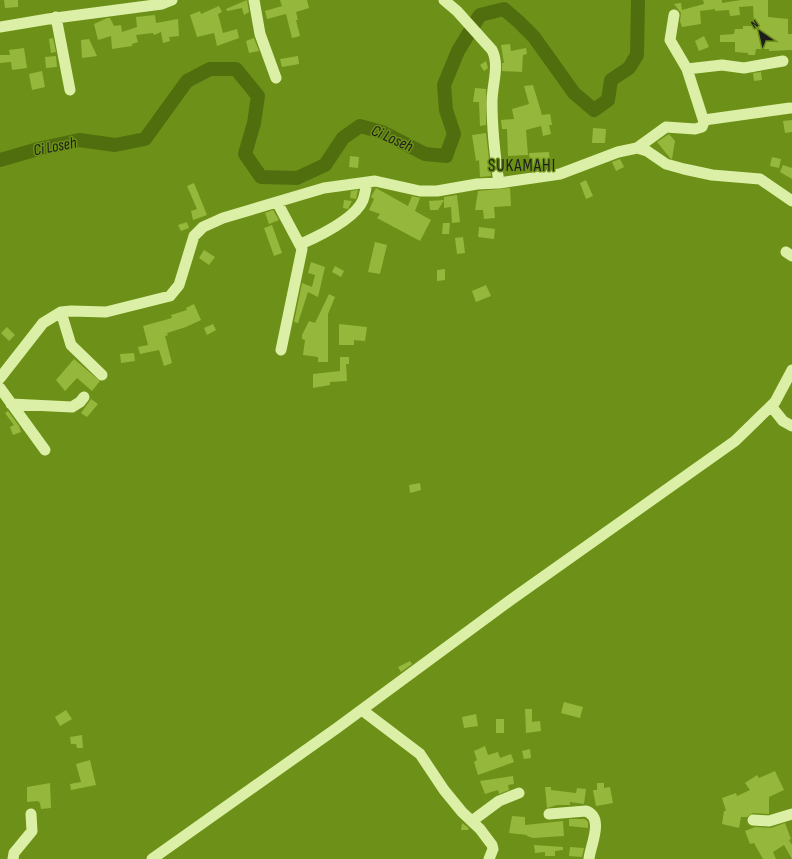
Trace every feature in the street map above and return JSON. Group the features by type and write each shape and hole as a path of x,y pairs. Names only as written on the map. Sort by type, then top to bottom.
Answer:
{"street":[{"path":"0,27 162,4 172,0"},
{"path":"254,0 260,34 276,78"},
{"path":"444,0 464,18 492,50 496,57 492,100 493,137 498,183"},
{"path":"0,378 43,323 60,312 106,312 170,296 179,286 194,236 197,231 223,218 324,188 367,182 388,182 405,188 437,192 477,184 498,183 560,174 618,152 637,148 666,127 702,127 704,120 687,69 670,40 674,15"},
{"path":"56,18 70,90"},
{"path":"687,69 722,65 744,68 783,61"},
{"path":"704,120 790,108"},
{"path":"637,148 647,151 666,164 684,169 712,175 760,179 792,201"},
{"path":"301,244 332,229 359,206 363,201 367,182"},
{"path":"277,202 301,244 302,253 281,350"},
{"path":"60,312 71,345 102,375"},
{"path":"152,859 362,710 569,558 735,441 771,406 792,370"},
{"path":"0,388 45,450"},
{"path":"11,404 72,407 80,402 84,397"},
{"path":"771,406 783,421 792,426"},
{"path":"362,710 420,754 444,790 492,845 493,849 489,859"},
{"path":"472,821 499,801 519,793"},
{"path":"549,814 586,811 591,814 595,822 596,833 589,859"},
{"path":"13,859 14,853 32,831 31,814"},
{"path":"753,820 769,821 792,814"}],"building":[{"path":"4,0 18,0 18,7 5,8"},
{"path":"247,0 249,12 244,15 242,8 227,11 226,9"},
{"path":"280,0 307,0 309,8 296,12 298,20 296,20 300,36 292,38 286,14 267,19 265,11 282,6"},
{"path":"703,0 722,0 722,3 741,0 768,0 768,17 788,19 788,34 792,34 792,50 769,51 769,49 756,49 755,55 748,55 748,53 735,52 735,42 720,42 720,35 734,34 735,29 743,29 743,26 754,26 753,6 739,7 740,15 730,16 729,10 715,11 715,9 700,11 701,24 682,27 680,21 681,13 674,4 681,3 682,10 704,4"},
{"path":"219,6 222,12 218,14 223,33 237,29 239,38 217,46 214,33 197,37 190,15 200,11 201,14"},
{"path":"155,15 156,23 178,19 179,36 169,37 170,41 163,43 161,32 154,35 153,33 136,35 138,42 132,44 132,46 112,49 111,36 98,40 94,24 107,18 110,18 114,26 121,25 122,32 137,27 136,17"},
{"path":"704,36 709,47 699,51 695,41"},
{"path":"53,38 56,52 51,53 49,39"},
{"path":"254,38 259,51 249,53 246,41"},
{"path":"89,39 97,56 82,58 81,40"},
{"path":"510,44 511,51 526,48 527,54 523,55 522,72 502,71 502,63 504,63 501,45"},
{"path":"24,48 27,68 12,70 11,62 0,63 0,55 10,55 9,50"},
{"path":"56,56 57,67 46,68 45,57"},
{"path":"298,56 299,64 282,67 280,59"},
{"path":"486,61 488,68 484,71 480,65"},
{"path":"42,71 45,87 32,90 29,74"},
{"path":"761,72 762,80 754,81 753,73"},
{"path":"533,85 542,115 550,114 552,125 549,125 551,134 543,136 541,126 526,130 528,155 508,156 507,129 502,129 501,120 514,119 512,109 529,104 524,86"},
{"path":"475,88 486,89 486,125 480,126 479,102 473,102"},
{"path":"792,120 792,132 785,133 783,121"},
{"path":"593,128 606,129 605,143 592,143"},
{"path":"486,133 491,176 480,177 479,160 476,161 472,135"},
{"path":"669,134 675,141 672,159 657,142"},
{"path":"549,152 550,164 541,165 541,170 534,171 534,166 530,166 529,153"},
{"path":"350,156 359,157 358,168 349,167"},
{"path":"772,157 781,159 779,168 770,166"},
{"path":"620,159 624,167 616,171 612,162"},
{"path":"783,165 792,168 792,179 780,172"},
{"path":"586,180 593,196 586,199 580,183"},
{"path":"194,183 207,215 193,220 191,211 197,209 187,186"},
{"path":"376,188 408,206 412,196 420,198 415,211 431,220 420,241 377,218 380,214 369,210 374,199 371,197"},
{"path":"510,188 511,206 494,207 495,218 484,219 483,210 475,210 478,191"},
{"path":"358,190 356,199 350,198 351,191"},
{"path":"457,195 460,222 452,223 451,207 444,208 444,197"},
{"path":"344,200 352,201 348,209 343,208"},
{"path":"444,200 438,210 430,210 429,201"},
{"path":"273,210 279,220 269,224 265,213"},
{"path":"187,222 189,228 181,231 178,225"},
{"path":"443,223 450,223 449,234 442,234"},
{"path":"272,225 282,253 274,256 264,228"},
{"path":"479,227 495,229 494,239 478,237"},
{"path":"463,237 465,253 457,254 455,238"},
{"path":"375,242 387,245 380,274 368,272"},
{"path":"204,250 215,257 209,265 199,258"},
{"path":"311,262 325,267 318,297 308,292 298,323 294,322 302,283 312,287 315,275 308,273"},
{"path":"335,266 344,271 341,277 332,272"},
{"path":"445,269 445,280 437,281 437,270"},
{"path":"486,285 491,296 476,302 472,291"},
{"path":"329,294 335,297 328,314 328,362 318,362 318,357 303,355 305,340 302,339 302,335 309,321 315,323"},
{"path":"194,304 201,320 167,333 168,335 165,336 172,363 164,366 159,350 140,354 138,347 148,345 143,326 172,318 171,315 187,310 186,308"},
{"path":"213,324 216,330 207,335 204,328"},
{"path":"339,324 367,327 365,341 354,340 354,345 339,345"},
{"path":"7,327 15,335 9,341 1,333"},
{"path":"134,353 135,361 121,363 120,354"},
{"path":"340,357 349,357 349,364 346,364 347,381 330,382 330,385 313,388 313,374 340,371"},
{"path":"74,359 100,381 92,391 77,378 65,391 56,380"},
{"path":"91,399 98,404 87,417 81,413"},
{"path":"8,411 19,426 21,432 13,435 10,427 14,425 5,413"},
{"path":"420,483 421,490 410,493 409,485"},
{"path":"410,661 412,664 401,672 398,667"},
{"path":"564,702 583,707 580,718 561,713"},
{"path":"525,709 532,709 532,722 540,721 541,731 526,733"},
{"path":"66,710 72,719 60,726 55,717"},
{"path":"476,714 478,726 464,728 462,717"},
{"path":"496,719 504,719 504,733 496,733"},
{"path":"82,735 83,748 77,748 76,744 71,744 70,737"},
{"path":"485,746 488,755 498,752 500,758 511,754 514,762 478,775 474,762 477,760 474,751"},
{"path":"530,749 531,758 524,759 522,751"},
{"path":"90,760 96,785 71,790 70,784 81,782 76,764"},
{"path":"775,771 784,790 769,797 769,814 753,813 747,817 741,817 739,828 722,824 724,811 726,811 722,798 736,793 737,796 750,790 745,783 757,775 759,778"},
{"path":"513,776 514,784 508,785 509,790 499,794 498,790 485,794 480,781"},
{"path":"50,783 51,808 41,809 38,801 27,802 27,787"},
{"path":"597,783 604,783 604,788 610,787 613,803 596,806 593,790 597,790"},
{"path":"545,787 551,787 551,790 576,793 577,788 586,789 584,804 570,802 570,805 557,805 547,808"},
{"path":"512,816 525,817 525,825 563,821 564,836 533,838 527,835 509,833"},
{"path":"569,819 585,819 588,822 588,828 569,826"},
{"path":"462,823 469,828 468,830 461,830"},
{"path":"785,823 791,839 789,840 792,845 792,859 784,845 773,852 776,859 763,859 754,843 750,844 745,831 755,827 771,828"},
{"path":"534,845 563,847 563,850 555,851 555,856 545,856 545,852 535,853"},
{"path":"570,847 584,848 582,857 569,856"}],"waterway":[{"name":"Ci Loseh","path":"0,160 38,149 79,140 115,145 145,139 187,81 210,69 236,69 258,96 254,123 245,154 261,177 297,178 325,165 343,138 360,126 382,132 425,154 446,156 454,134 446,110 444,85 458,51 480,15 504,9 534,37 574,93 594,110 608,100 611,80 629,68 637,55 638,0"}],"district":[{"name":"SUKAMAHI","path":"522,166"}]}
